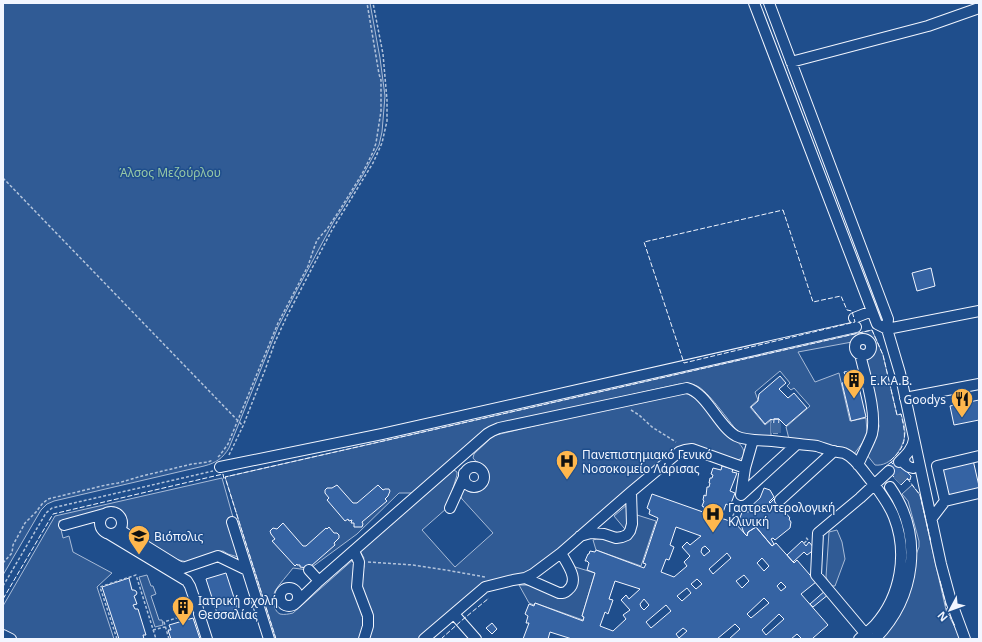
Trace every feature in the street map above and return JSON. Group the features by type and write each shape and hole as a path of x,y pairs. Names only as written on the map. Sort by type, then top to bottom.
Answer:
{"street":[{"path":"754,3 877,324 887,330 979,311"},
{"path":"769,3 888,319 887,330 900,373 914,440 913,468 932,518 941,564 951,601 965,639"},
{"path":"792,62 928,26 979,8"},
{"path":"220,467 398,431 855,322 872,311"},
{"path":"858,465 872,434 874,421 860,354"},
{"path":"905,398 979,384"},
{"path":"296,602 463,454 492,431 499,428 687,388 698,394 728,430 734,435 753,440 775,437 797,444 816,446 841,452 851,457 881,494 897,527 901,550 900,572 889,606 867,633 867,638"},
{"path":"741,496 745,468 753,440"},
{"path":"913,468 905,464 904,459 902,459 911,449 914,440"},
{"path":"741,496 797,444"},
{"path":"424,639 486,587 525,578 533,574 561,553 679,452 692,449 745,468"},
{"path":"780,500 834,451"},
{"path":"450,508 464,477 463,454"},
{"path":"945,501 937,466 979,456"},
{"path":"867,638 816,575 818,533 889,471"},
{"path":"867,638 888,624 900,605 908,584 911,561 911,542 908,524 894,484 881,494"},
{"path":"580,536 591,533 604,534 616,538 627,534 630,531 632,524 631,492"},
{"path":"932,518 945,501 979,493"},
{"path":"64,525 111,512 119,514 122,518 120,530 114,534 109,534"},
{"path":"104,514 100,520 100,525 101,529 105,533 187,581 190,586 207,639"},
{"path":"232,522 269,639"},
{"path":"120,530 183,568 218,556 247,570"},
{"path":"354,550 359,562 357,587 368,616 368,626 364,639"},
{"path":"525,578 559,593 564,593 574,582 572,572 561,553"},
{"path":"309,570 319,581"},
{"path":"454,614 476,639"},
{"path":"3,635 11,639"}],"path":[{"path":"3,563 12,553 13,545 24,523 48,499 192,464 208,462 216,459 228,444 278,323 308,266 314,248 362,174 376,143 381,111 381,80 366,3"},
{"path":"206,473 220,467 229,457 243,426 286,316 332,230 373,163 382,143 386,121 387,100 383,54 373,3"},
{"path":"3,178 243,426"},
{"path":"620,402 639,415 652,427 689,449"},
{"path":"731,521 741,496"},
{"path":"804,544 808,540 805,536"},
{"path":"359,562 412,565 489,577"},
{"path":"117,639 100,587 136,575 156,639"},
{"path":"154,630 165,627"}],"green space":[{"name":"Άλσος Μεζούρλου","path":"3,3 370,3 385,96 382,132 379,145 363,175 334,221 278,327 229,448 224,455 216,462 204,466 54,501 47,504 41,510 3,575"},
{"path":"872,330 883,355 897,415 901,414 905,428 902,445 896,455 886,463 875,465 867,455 877,435 879,426 864,360 865,357 873,354 875,348 870,338 866,335 859,336 852,342 798,352 815,382 839,373 850,421 866,418 867,433 863,442 854,454 789,439 786,427 810,406 794,388 791,390 787,386 790,383 780,371 755,392 758,400 750,407 765,425 771,420 771,439 740,433 737,431 706,393 692,384 679,384 492,426 412,493 399,493 357,534 308,570 293,568 275,591 274,604 276,610 280,614 293,613 355,558 357,587 367,612 364,639 276,639 225,477"},
{"path":"682,393 688,394 695,398 732,438 741,445 744,452 742,458 738,460 692,446 534,576 492,587 422,639 368,639 373,625 372,611 363,593 361,583 364,566 362,562 364,558 360,551 454,470 457,472 457,475 447,508 422,530 455,567 493,533 460,495 464,488 480,488 487,481 487,471 473,458 474,454 493,436"},
{"path":"222,478 234,521 238,557 223,551 187,562 175,559 130,533 120,512 112,509 59,521 63,538 69,536 73,552 112,573 97,587 114,639 3,639 3,606 55,516"},
{"path":"912,485 920,495 946,610 961,639 881,639 900,614 907,599 914,577 915,557 919,547 919,541 908,501 902,494"},
{"path":"628,504 629,534 614,516"},
{"path":"634,514 656,521 641,566 596,550 593,540 602,539 618,542"},
{"path":"837,530 842,542 845,559 835,586 830,586 826,577 829,532"},
{"path":"572,566 595,573 582,616 584,617 583,620 535,603 534,605 529,603 519,585 528,585 566,595"},
{"path":"147,575 156,594 151,596 159,620 162,620 163,625 155,627 139,577"}],"building":[{"path":"931,268 935,286 917,291 912,273"},
{"name":"E.K.A.B.","path":"855,370 866,417 851,421 842,383 847,381 844,372"},
{"path":"780,376 786,383 779,389 788,398 794,393 807,408 786,426 779,419 771,419 765,424 751,407 758,401 759,394"},
{"path":"979,400 979,420 954,425 950,406"},
{"path":"774,419 779,419 778,433 773,433"},
{"path":"895,459 911,476 910,480 907,479 901,485 885,467"},
{"path":"973,460 979,490 949,497 942,467"},
{"path":"722,466 733,469 732,472 737,473 730,491 735,493 730,506 726,504 721,518 735,523 747,536 748,532 756,527 772,546 776,543 794,563 797,560 816,582 801,594 828,625 813,638 814,639 802,639 797,634 791,639 729,639 740,629 735,624 717,639 572,639 550,632 548,639 523,639 529,623 526,623 528,616 525,614 529,604 534,606 535,603 583,621 584,617 582,616 595,573 587,570 589,563 585,561 590,551 595,552 596,550 644,568 646,564 643,563 658,518 649,514 650,510 647,508 652,494 703,512 704,507 702,506 704,495 706,496 710,478 712,478 713,475 711,474 713,468 721,470","holes":["676,527 701,536 690,545 687,542 682,547 690,556 684,562 687,566 674,577 661,572 666,559 669,560 674,547 670,545","705,546 710,551 704,556 701,552 702,548","727,553 731,558 713,574 709,569","762,558 769,566 764,571 757,563","744,575 749,581 742,588 736,581","697,579 702,584 696,589 691,584","615,581 640,589 629,599 626,595 621,600 630,610 623,615 626,619 613,631 600,626 605,612 608,614 613,600 609,599","781,582 786,587 781,591 777,586","687,588 691,593 682,601 677,596","764,598 769,603 751,618 747,614","644,599 649,605 644,610 640,604","666,605 671,611 651,628 646,622","779,614 784,619 766,635 762,630","683,628 687,631 679,638 676,634"]},
{"path":"337,485 353,503 357,503 378,485 383,490 389,489 390,491 385,499 387,501 362,522 362,527 354,527 354,523 351,523 352,520 349,521 348,519 345,521 327,500 329,498 325,493 325,490"},
{"path":"764,488 770,490 774,497 769,502 770,503 775,498 790,518 789,519 791,522 790,528 775,540 773,538 771,539 774,544 772,546 756,527 748,532 747,536 744,533 739,520 743,510 748,512 750,511 748,509 760,498"},
{"path":"283,523 303,546 306,546 329,527 334,533 339,535 339,538 334,543 335,545 311,566 309,564 308,568 300,567 300,565 297,564 295,566 272,541 275,539 270,531 273,528 277,529"},
{"path":"802,541 806,546 809,542 815,549 807,555 804,552 793,562 787,555"},
{"path":"226,573 239,613 219,619 206,579"},
{"path":"129,578 132,590 136,591 137,593 134,596 137,604 133,605 135,609 138,609 146,635 143,635 144,639 119,639 102,587"},
{"path":"826,590 829,594 813,607 810,604"},
{"name":"Ιατρική σχολή Θεσσαλίας","path":"193,618 200,639 171,639 168,630 171,630 169,625"},
{"path":"492,623 497,629 492,634 486,628"}],"tunnel":[{"path":"776,419 776,433"},
{"path":"897,481 907,472"}],"fence":[{"path":"783,210 813,302 841,296 847,310 852,311 855,322 684,363 644,242 783,210"},
{"path":"276,639 225,477 872,330 883,355 897,415 901,414 904,428 903,445 890,461 893,464"},
{"path":"3,599 53,514 223,474 224,479"},
{"path":"907,478 920,495 931,542"},
{"path":"940,581 947,610 955,626"},
{"path":"441,639 489,598"}],"place":[{"name":"E.K.A.B.","path":"854,400"},
{"name":"Goodys","path":"962,418"},
{"name":"Πανεπιστημιακό Γενικό Νοσοκομείο Λάρισας","path":"567,480"},
{"name":"Γαστρεντερολογική Κλινική","path":"713,534"},
{"name":"Βιόπολις","path":"139,556"},
{"name":"Ιατρική σχολή Θεσσαλίας","path":"183,626"}]}
